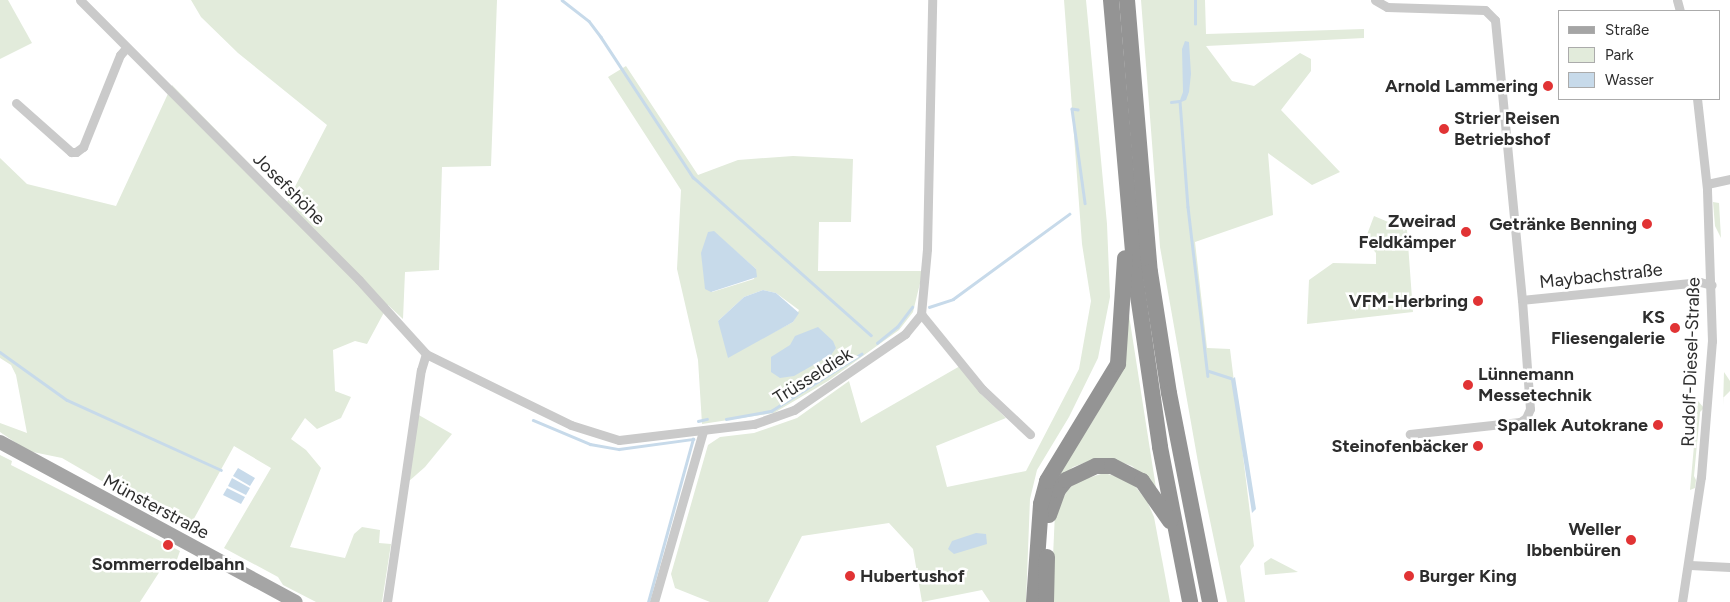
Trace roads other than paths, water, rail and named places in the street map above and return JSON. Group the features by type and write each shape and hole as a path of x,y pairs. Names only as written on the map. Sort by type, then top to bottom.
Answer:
{"highway":[{"path":"1111,0 1129,219 1149,375 1175,530 1190,602"},
{"path":"1127,0 1150,272 1182,464 1210,602"},
{"path":"1034,602 1041,504 1047,481 1118,364 1129,219"},
{"path":"1046,602 1049,510 1058,490 1078,471 1096,466 1127,470 1149,488 1175,530"}],"main road":[{"name":"Münsterstraße","path":"0,442 296,602"}],"street":[{"name":"Josefshöhe","path":"80,0 359,280 426,354 571,425 619,440 703,431"},
{"path":"932,0 927,250 921,314 982,389 1030,434"},
{"name":"Maybachstraße","path":"1376,0 1388,7 1485,10 1495,20 1522,300 1530,408 1526,418 1520,422 1410,434"},
{"path":"16,103 71,152 80,150 120,54 126,48"},
{"name":"Rudolf-Diesel-Straße","path":"1682,602 1690,565 1709,408 1712,285 1707,184 1697,100"},
{"path":"1707,184 1730,179"},
{"name":"Maybachstraße","path":"1522,300 1700,282 1712,285"},
{"name":"Trüsseldiek","path":"703,431 754,424 794,410 897,340 921,314"},
{"path":"387,602 421,370 426,354"},
{"path":"654,602 703,431"},
{"path":"1690,565 1730,567"}],"water":[{"path":"1185,41 1189,42 1191,74 1186,100 1179,103 1183,92 1182,49"},
{"path":"714,231 756,269 757,277 711,292 705,289 701,253 708,232"},
{"path":"763,290 776,293 799,313 793,322 728,358 718,321 744,297"},
{"path":"818,327 833,341 836,348 831,355 794,376 780,378 771,372 771,357 790,345 795,336"},
{"path":"1235,377 1256,509 1252,513 1231,380"},
{"path":"238,468 255,478 250,486 233,476"},
{"path":"232,478 250,488 246,495 228,486"},
{"path":"227,488 245,497 241,504 223,495"},
{"path":"976,533 986,534 987,544 954,554 948,549 952,541"}],"waterway":[{"path":"562,0 589,21 601,37 693,177 871,335"},
{"path":"1195,0 1195,24"},
{"path":"1171,102 1179,101"},
{"path":"1180,101 1188,207 1208,376"},
{"path":"1078,110 1072,109 1085,203"},
{"path":"929,307 953,299 1069,214"},
{"path":"877,343 897,327 912,307"},
{"path":"0,352 67,400 221,470"},
{"path":"726,419 771,411 861,354"},
{"path":"1209,371 1231,378"},
{"path":"698,421 707,419"},
{"path":"533,420 590,444 619,449 693,439"},
{"path":"648,602 693,439"}],"place":[{"name":"Arnold Lammering","path":"1548,86"},
{"name":"Strier Reisen Betriebshof","path":"1444,129"},
{"name":"Getränke Benning","path":"1647,224"},
{"name":"Zweirad Feldkämper","path":"1466,232"},
{"name":"VFM-Herbring","path":"1478,301"},
{"name":"KS Fliesengalerie","path":"1675,328"},
{"name":"Lünnemann Messetechnik","path":"1468,385"},
{"name":"Spallek Autokrane","path":"1658,425"},
{"name":"Steinofenbäcker","path":"1478,446"},
{"name":"Weller Ibbenbüren","path":"1631,540"},
{"name":"Sommerrodelbahn","path":"168,545"},
{"name":"Hubertushof","path":"850,576"},
{"name":"Burger King","path":"1409,576"}]}
